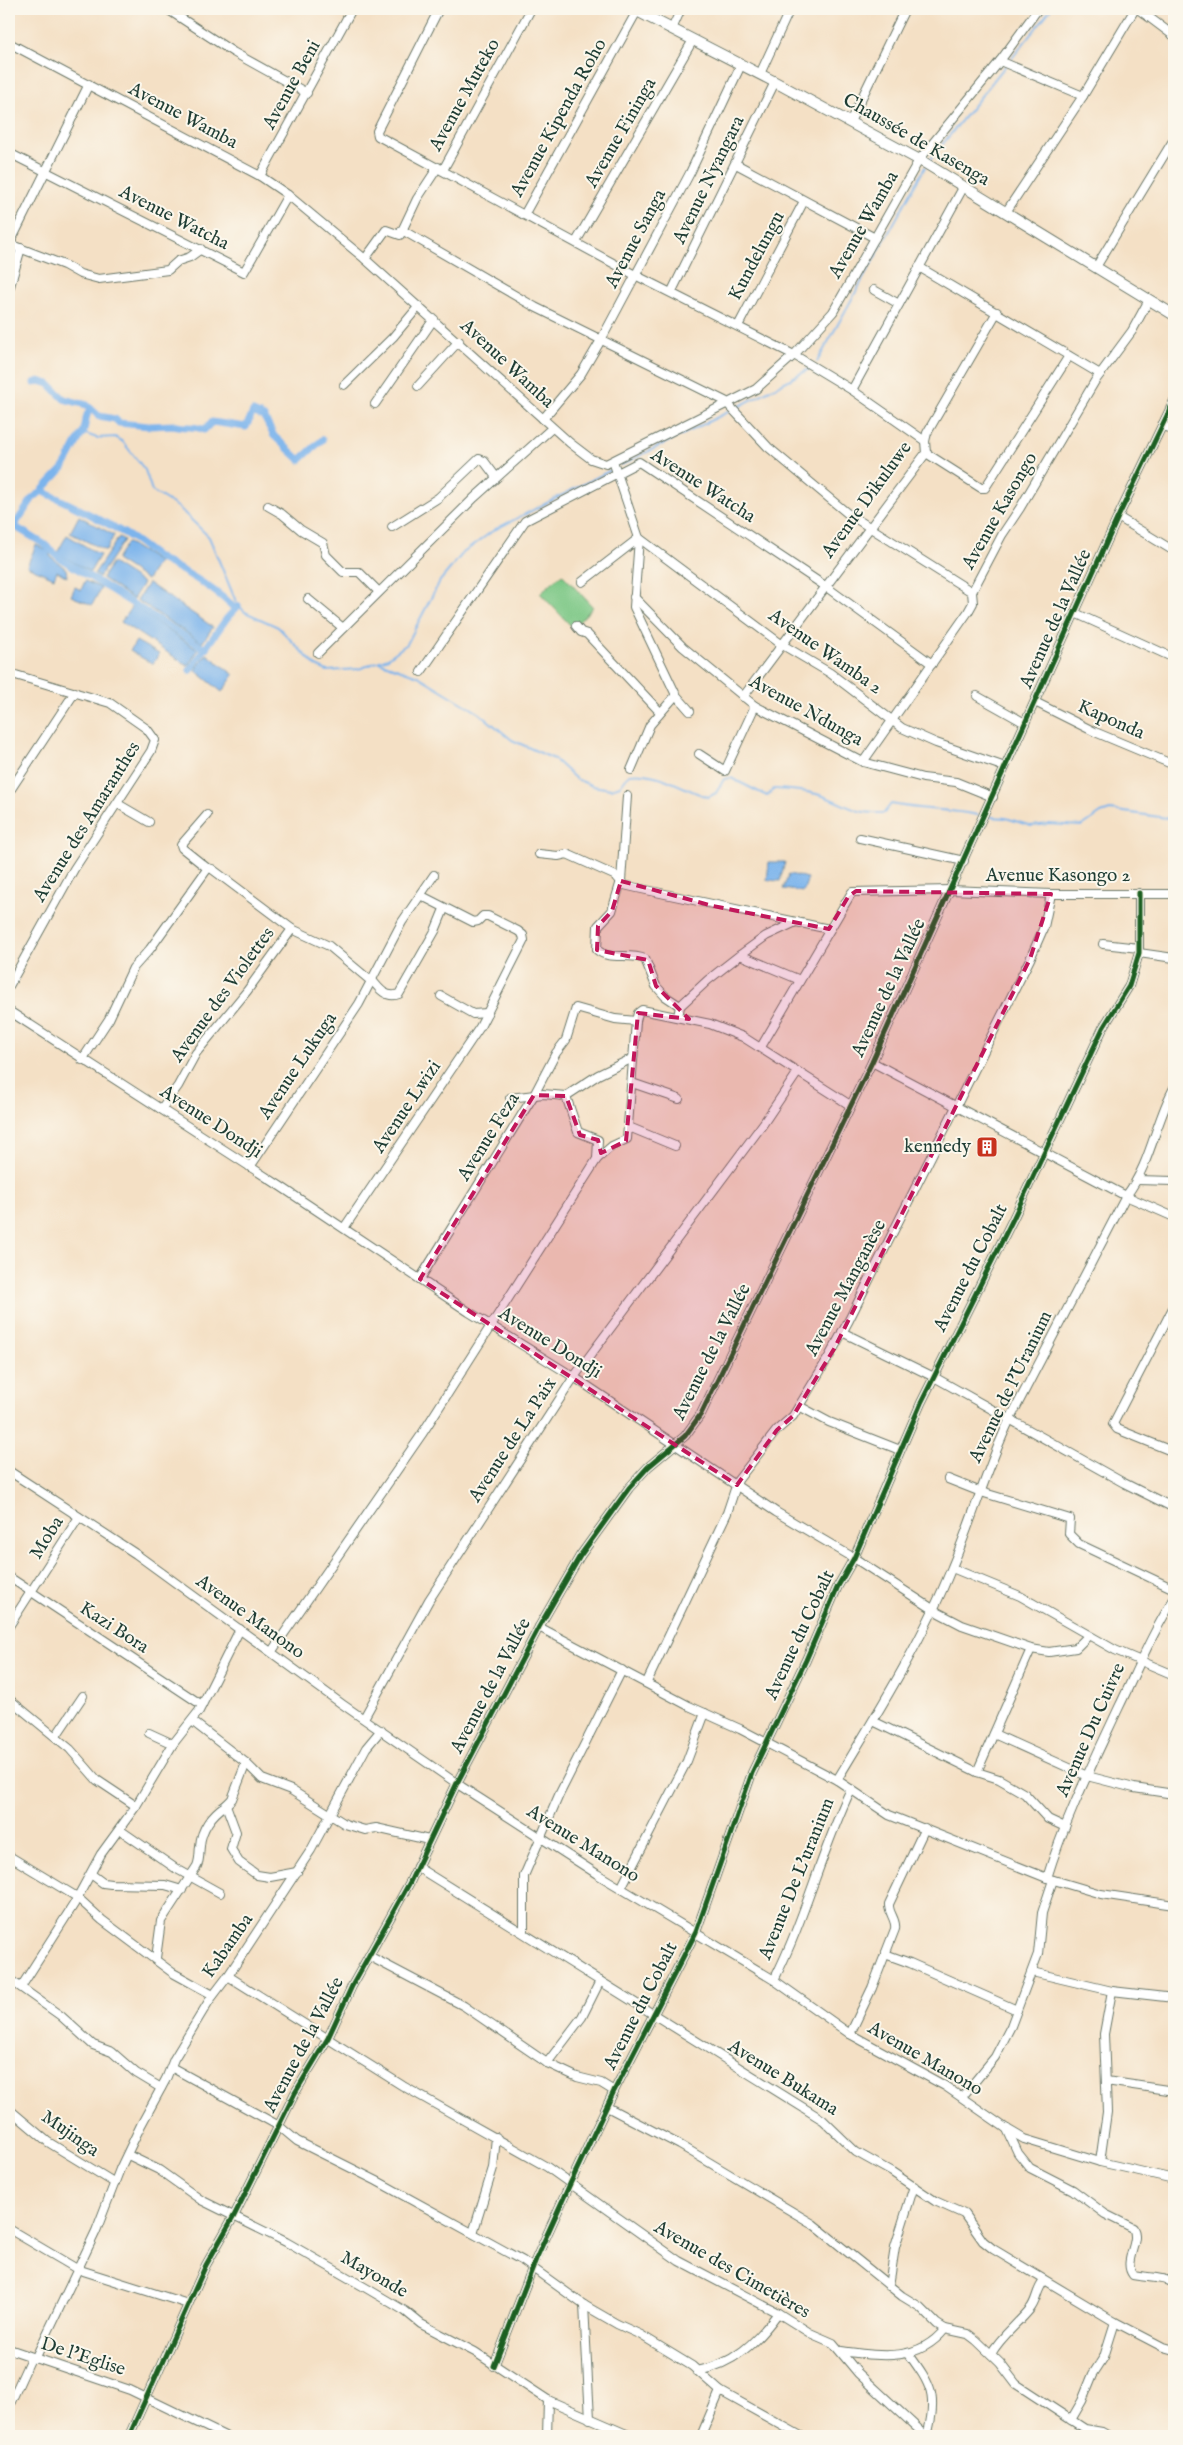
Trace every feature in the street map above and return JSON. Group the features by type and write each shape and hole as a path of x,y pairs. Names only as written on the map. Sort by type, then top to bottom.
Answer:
{"main road":[{"name":"Chaussée de Kasenga","path":"635,10 760,74 925,163 1174,315"}],"street":[{"path":"167,9 234,52 307,93"},
{"name":"Avenue Beni","path":"260,176 352,9"},
{"path":"439,9 376,132 380,137 635,274 794,355 852,390 925,442"},
{"name":"Avenue Muteko","path":"402,230 417,199 440,168 531,9"},
{"path":"672,29 681,9"},
{"path":"760,74 790,9"},
{"path":"850,122 905,9"},
{"name":"Avenue Wamba","path":"9,43 260,176 288,195 434,319 552,428 591,459 603,464 732,408 794,355 833,312 875,238 925,163 1038,9"},
{"path":"1006,212 1083,96 1136,9 1174,36"},
{"name":"Avenue Kipenda Roho","path":"524,215 635,10"},
{"name":"Avenue Fininga","path":"576,242 693,40"},
{"path":"1000,61 1083,96"},
{"name":"Avenue Sanga","path":"543,419 581,374 601,340 690,173 741,65"},
{"name":"Avenue Nyangara","path":"672,292 775,82"},
{"path":"89,84 9,245 64,265 80,274 99,279 168,270 178,261 190,257 201,249"},
{"path":"1096,267 1174,139"},
{"name":"Avenue Watcha","path":"9,153 245,272 288,195"},
{"path":"736,164 875,238"},
{"path":"852,390 964,186"},
{"name":"Kundelungu","path":"738,326 804,201"},
{"path":"365,259 386,230 389,229 398,236 402,230 501,288 732,408 768,447 868,528 972,592"},
{"path":"9,290 21,248"},
{"path":"919,267 1100,374"},
{"path":"874,290 899,304"},
{"name":"Avenue Kasongo","path":"863,762 972,604 972,592 1002,535 1100,374 1132,331 1149,300"},
{"path":"344,386 392,338 419,306"},
{"name":"Avenue Dikuluwe","path":"743,697 926,453 925,442 927,433 997,312"},
{"path":"374,404 434,319"},
{"path":"418,386 460,342"},
{"path":"926,453 981,488 986,488 1069,356"},
{"name":"Avenue de la Vallée","path":"129,2436 206,2264 234,2216 295,2093 328,2038 539,1626 580,1556 629,1488 648,1467 691,1429 701,1414 872,1062 1118,517 1174,401"},
{"path":"1162,425 1174,431"},
{"path":"318,653 496,477 552,428"},
{"path":"392,526 438,498 479,459 484,461 496,477"},
{"path":"613,461 639,538 634,597 639,620 676,695 690,711"},
{"name":"Avenue Watcha","path":"421,672 525,521 635,463 640,463 825,586 932,664"},
{"path":"268,506 277,510 300,530 323,543 326,555 343,572 358,572 379,592"},
{"path":"1118,517 1174,550"},
{"path":"582,582 639,538"},
{"name":"Avenue Wamba 2","path":"639,538 781,644 830,674 892,721 922,738 1005,767"},
{"name":"Avenue Ndunga","path":"634,597 683,647 755,706 863,762 923,778 956,782 993,797"},
{"path":"308,599 343,628"},
{"path":"1075,613 1174,658"},
{"path":"576,626 580,632 587,634 660,712"},
{"name":"Avenue des Amaranthes","path":"9,673 110,703 147,729 155,738 151,751 74,869 9,986"},
{"path":"9,792 74,692"},
{"path":"631,770 645,734 660,712 676,695"},
{"path":"977,696 1026,723"},
{"name":"Kaponda","path":"1035,702 1095,732 1174,765"},
{"path":"699,754 725,771 755,706"},
{"path":"627,796 620,881 612,911 598,926 597,950 612,956 629,954 644,959 656,986 680,1006"},
{"path":"118,804 149,822"},
{"name":"Avenue des Violettes","path":"161,1110 178,1086 196,1053 252,984 292,929 212,869 206,868 182,848 181,845 207,816"},
{"path":"860,838 964,861"},
{"path":"538,854 558,856 567,854 616,876 627,886 828,929"},
{"path":"82,1060 108,1019 133,968 150,949 206,868"},
{"name":"Avenue Lukuga","path":"250,1168 308,1083 372,981 379,962 402,922 422,896 434,875"},
{"name":"Avenue Kasongo 2","path":"761,1047 828,929 852,892 951,890 1051,894 1174,894"},
{"name":"Avenue du Cobalt","path":"494,2366 533,2268 570,2184 614,2091 696,1932 752,1773 803,1668 838,1586 854,1558 900,1450 934,1377 1013,1219 1102,1028 1129,986 1139,950 1139,893"},
{"name":"Avenue Manganèse","path":"647,1682 727,1513 741,1475 777,1430 792,1418 842,1332 957,1107 1041,934 1051,894"},
{"path":"292,929 329,946 384,993 390,995 399,994 435,931 444,908 422,896"},
{"name":"Avenue Lwizi","path":"344,1228 464,1052 487,1013 524,940 522,934 485,915 478,921 473,922 444,908"},
{"path":"678,1017 680,1006 708,980 766,936 796,922"},
{"path":"1103,944 1174,958"},
{"path":"740,955 800,980"},
{"path":"441,996 473,1014 487,1013"},
{"name":"Avenue Feza","path":"420,1279 534,1095 556,1053 566,1040 576,1008 615,1020 636,1021"},
{"path":"272,1651 422,1434 597,1159 612,1146 624,1141 629,1127 637,1014 642,1010 710,1024 761,1047 850,1105"},
{"name":"Avenue Dondji","path":"9,1011 491,1325 574,1376 800,1528 854,1558 933,1609 962,1625 1031,1649 1049,1652 1076,1648 1088,1636"},
{"path":"510,1098 534,1095 566,1096 605,1071 633,1058"},
{"path":"872,1062 1044,1151 1126,1196 1174,1217"},
{"name":"Avenue de La Paix","path":"364,1718 429,1600 574,1376 763,1124 798,1072"},
{"path":"632,1083 679,1099"},
{"name":"Avenue de l'Uranium","path":"836,1780 873,1721 919,1638 952,1568 996,1448 1126,1196 1137,1180 1164,1106 1174,1088"},
{"path":"566,1096 578,1132 598,1140 597,1159"},
{"path":"629,1127 675,1146"},
{"path":"1137,1180 1174,1181"},
{"path":"1174,1306 1113,1424 1117,1430 1174,1452"},
{"path":"842,1332 934,1377 1124,1483 1174,1508"},
{"path":"799,1406 829,1422 900,1450"},
{"name":"Avenue Manono","path":"9,1471 136,1554 457,1783 621,1888 774,1980 850,2034 945,2086 1006,2129 1024,2139 1100,2162 1174,2179"},
{"path":"948,1479 980,1492 1070,1519 1068,1534 1079,1544 1174,1589"},
{"name":"Moba","path":"9,1626 79,1518"},
{"path":"952,1568 1034,1603 1088,1636 1174,1675"},
{"name":"Kazi Bora","path":"9,1577 202,1705"},
{"name":"Avenue Du Cuivre","path":"962,2097 999,2051 1017,2010 1040,1946 1042,1913 1064,1827 1140,1661 1174,1598"},
{"path":"539,1626 705,1714 766,1743 836,1780 890,1815 1050,1879 1124,1898 1174,1905"},
{"path":"20,1987 77,1897 101,1854 120,1830 173,1744 202,1705 240,1629"},
{"path":"977,1772 1031,1649"},
{"path":"524,1932 524,1876 559,1795 622,1670"},
{"path":"56,1736 83,1696"},
{"path":"9,1699 56,1736 80,1758 97,1780 136,1806"},
{"path":"621,1888 687,1760 705,1714"},
{"path":"192,1720 246,1763 262,1779 291,1790 358,1829 376,1828 429,1840"},
{"path":"873,1721 977,1772 998,1779 1025,1794 1048,1820 1064,1827"},
{"name":"Kabamba","path":"9,1856 77,1897 102,1920 184,1980 213,1995 228,1976 297,1872 366,1748 381,1730"},
{"path":"149,1733 173,1744"},
{"path":"994,1734 1087,1776 1134,1788 1174,1794"},
{"path":"156,1958 161,1921 200,1861 200,1841 207,1825 217,1811 232,1799 246,1763"},
{"name":"Avenue De L'uranium","path":"774,1980 795,1934 830,1836 850,1789"},
{"path":"226,1805 236,1832 231,1849 239,1862 257,1875 270,1877 297,1872"},
{"path":"850,2034 872,1988 895,1926 889,1904 925,1828"},
{"path":"120,1830 175,1868 220,1893"},
{"name":"Avenue Bukama","path":"417,1867 823,2120 856,2152 914,2186 935,2201 964,2214 983,2241 993,2250 1115,2322 1163,2347 1174,2349"},
{"path":"90,1874 103,1883 165,1884 182,1890"},
{"path":"885,1954 1017,2010"},
{"path":"369,1956 464,2006 547,2063 577,2077 601,2083 614,2091"},
{"path":"1032,1972 1112,1991 1174,1998"},
{"name":"Avenue des Cimetières","path":"228,1976 403,2086 547,2167 679,2261 778,2313 810,2333 832,2343 841,2351 858,2373 926,2436"},
{"path":"9,1979 70,2024 93,2044 112,2052 144,2078 161,2088"},
{"path":"547,2063 582,2018 600,1981"},
{"path":"1100,2162 1107,2112 1104,2034 1112,1991"},
{"path":"9,2406 77,2269 115,2183 172,2067 174,2059 213,1995"},
{"path":"172,2067 278,2126 296,2141 377,2181 533,2268 584,2305 616,2324 641,2335 697,2370 720,2391 801,2436"},
{"path":"1106,2081 1174,2091"},
{"path":"607,2107 648,2126 813,2224 889,2286 920,2307 945,2329 968,2334 1007,2370 1016,2384 1091,2432 1102,2432 1109,2436"},
{"name":"Mujinga","path":"9,2108 48,2142 115,2183"},
{"path":"1006,2129 1018,2153 1030,2168 1073,2190 1105,2214 1133,2228 1134,2237 1130,2266 1133,2275 1160,2278 1174,2283"},
{"path":"473,2233 491,2175 496,2137"},
{"name":"Mayonde","path":"128,2155 159,2170 201,2200 286,2242 366,2288 405,2311 421,2324 475,2352 494,2366"},
{"path":"889,2286 895,2247 914,2186"},
{"path":"9,2229 77,2269 188,2304"},
{"path":"991,2354 997,2343 1030,2309 1037,2291 1044,2281"},
{"path":"584,2305 590,2419"},
{"path":"697,2370 711,2368 735,2358 752,2344 778,2313"},
{"path":"1071,2420 1082,2401 1093,2374 1104,2357 1115,2322"},
{"path":"841,2351 889,2356 908,2353 933,2342 945,2329"},
{"name":"De l'Eglise","path":"9,2349 33,2359 102,2380 147,2397 193,2422 225,2436"},
{"path":"908,2353 927,2380 933,2396 933,2415 926,2436"},
{"path":"494,2366 548,2400 632,2436"},
{"path":"701,2436 720,2391"},
{"path":"547,2436 548,2400"}],"highlighted area":[{"path":"621,881 713,906 829,929 848,897 856,891 1051,894 1030,959 834,1349 793,1416 777,1430 737,1485 420,1279 534,1095 566,1096 580,1135 598,1140 601,1153 626,1141 638,1013 689,1019 656,986 648,960 597,950 598,926 612,911"}],"green space":[{"path":"562,574 593,607 573,628 540,593"}],"water":[{"path":"79,516 114,535 106,551 70,533"},
{"path":"67,535 100,555 90,572 57,553"},
{"path":"119,537 124,540 99,577 94,574"},
{"path":"127,542 158,562 147,580 116,560"},
{"path":"36,545 50,552 50,556 66,569 67,577 57,571 54,578 27,566"},
{"path":"112,563 143,583 133,599 102,578"},
{"path":"85,581 101,588 92,605 71,596 75,587 81,590"},
{"path":"148,583 213,627 202,643 137,600"},
{"path":"132,606 198,650 188,666 121,622"},
{"path":"136,641 159,654 153,664 130,651"},
{"path":"207,654 234,675 222,692 195,670"},
{"path":"769,862 785,862 780,881 767,880"},
{"path":"789,874 808,878 803,892 783,889"}],"waterway":[{"path":"1009,62 1051,9"},
{"path":"929,161 1006,65"},
{"path":"817,362 925,167"},
{"path":"736,408 811,368"},
{"path":"34,383 39,381 49,384 64,399 87,405 99,416 115,419 119,423 149,426 174,425 204,430 212,422 246,427 253,412 264,417 274,436 300,460 322,440"},
{"path":"42,491 66,464 84,431 87,414 91,409"},
{"path":"621,465 730,411"},
{"path":"83,433 97,438 115,437 123,442 145,470 152,491 178,507 209,537 237,604 245,612 278,627 316,666 327,671 359,669 388,658 407,644 440,581 463,553 494,530 611,470"},
{"path":"14,526 33,498 42,491 129,536 162,560 210,588 235,609"},
{"path":"9,523 44,544 60,558 205,649"},
{"path":"190,670 227,618 238,606"},
{"path":"379,662 418,676 479,713 512,740 554,759 576,779 593,786 611,789 620,786 629,774 640,774 660,777 708,797 716,793 724,779 731,778 767,796 774,789 809,792 855,810 867,812 884,813 891,804 978,815"},
{"path":"991,817 1006,818 1031,826 1049,824 1082,826 1101,813 1110,810 1174,819"}],"cycle path":[{"path":"129,2436 206,2265 234,2216 295,2093 328,2038 352,1986 410,1882 457,1783 539,1627 580,1556 629,1488 648,1467 685,1436 701,1414 872,1062 1118,517 1174,401"},
{"path":"494,2366 536,2259 570,2184 614,2091 696,1932 752,1773 806,1660 838,1586 854,1558 921,1403 1013,1219 1103,1028 1129,986 1139,953 1139,893"}],"place":[{"name":"kennedy","path":"987,1147"}]}
